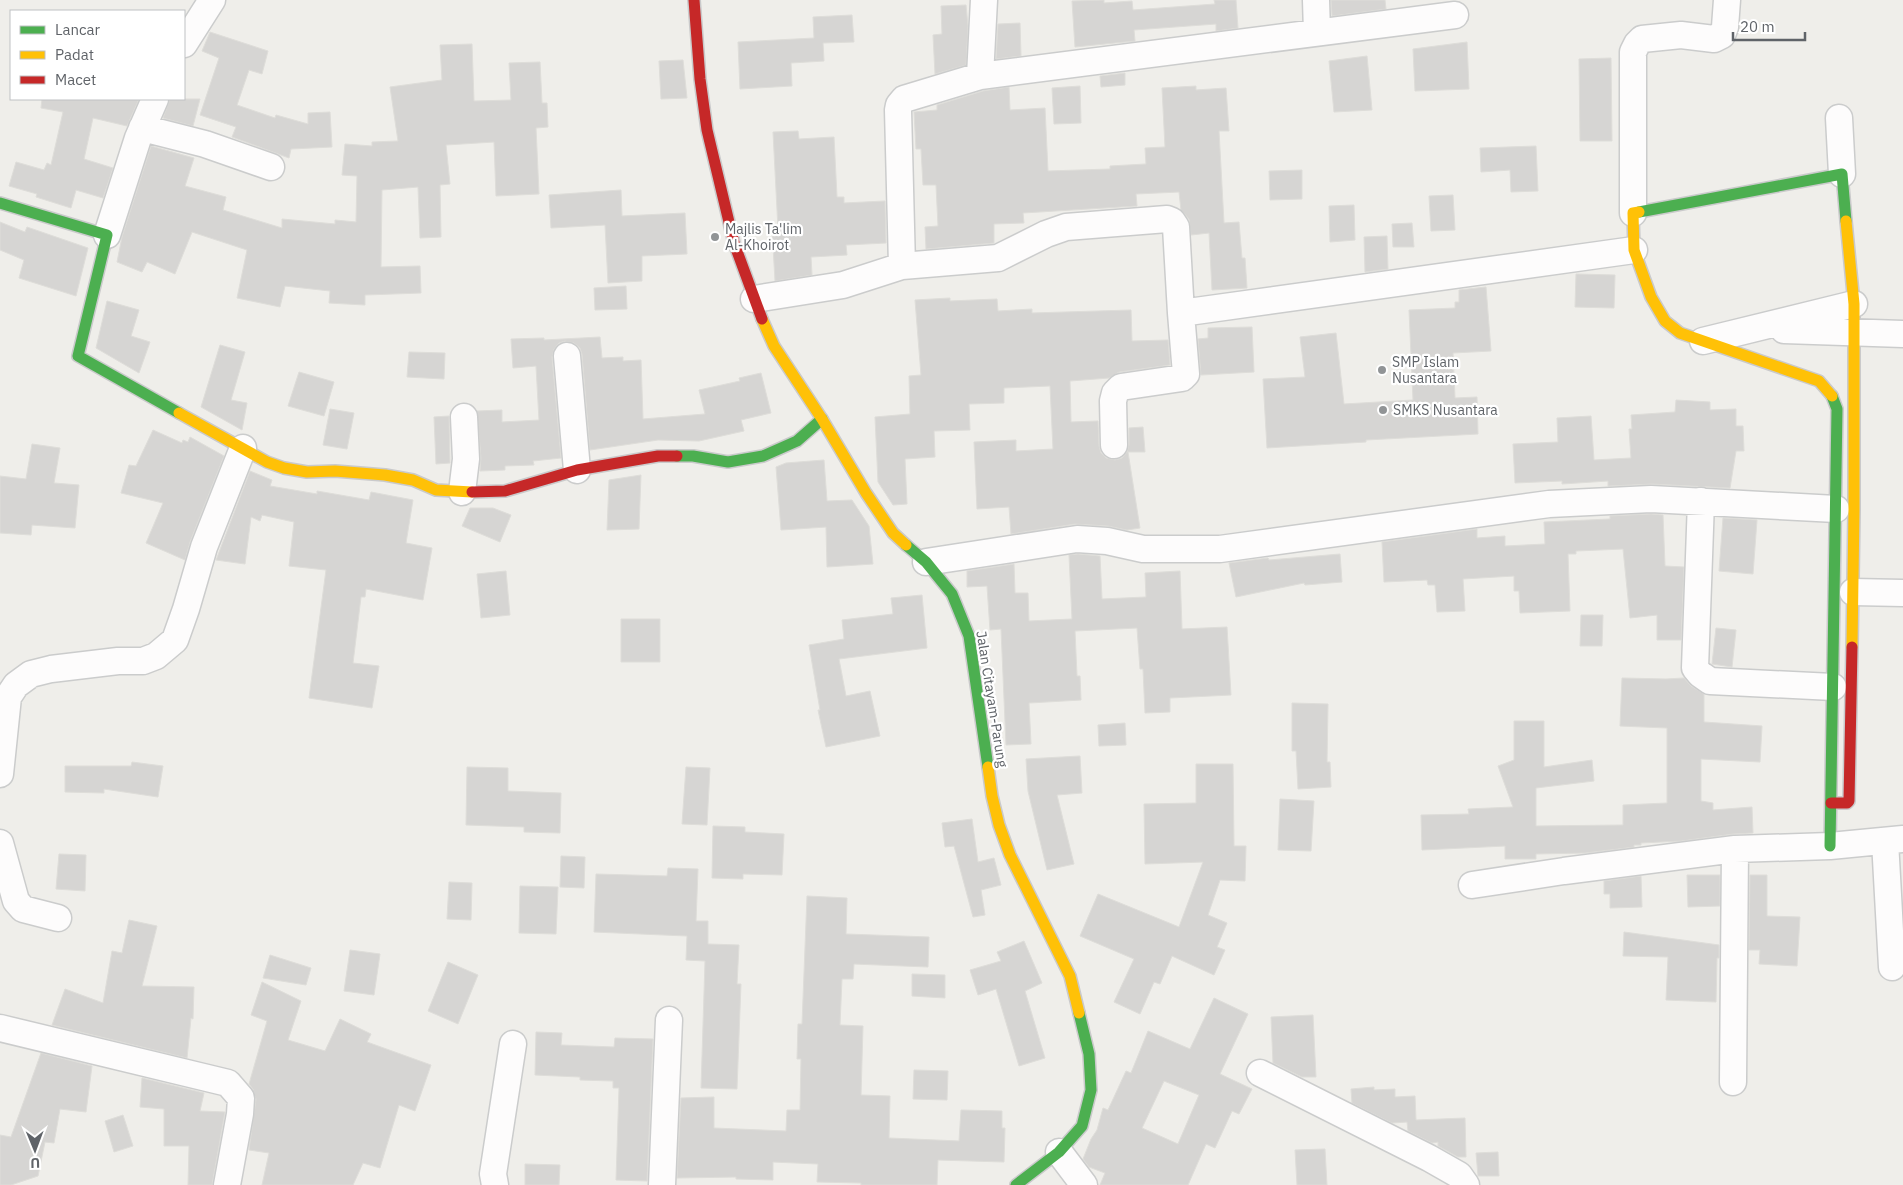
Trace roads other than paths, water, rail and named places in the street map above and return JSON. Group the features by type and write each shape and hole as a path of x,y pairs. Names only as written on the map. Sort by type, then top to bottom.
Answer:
{"street":[{"path":"185,42 212,0"},
{"name":"Jalan Citayam-Parung","path":"694,0 700,79 707,130 734,243 754,300 774,346 822,419 866,493 894,534 926,562 952,594 969,636 992,796 999,825 1010,855 1070,976 1089,1054 1091,1090 1082,1126 1059,1152 1016,1185"},
{"path":"980,76 984,0"},
{"path":"1316,0 1317,32"},
{"path":"1726,0 1725,27 1722,35 1714,39 1681,35 1642,39 1633,52 1634,250 1651,298 1665,321 1680,333 1819,381 1831,394 1836,409 1830,846"},
{"path":"902,266 899,105 909,98 980,76 1455,16"},
{"path":"155,100 142,128 107,235 78,356 267,462 284,468 306,472 335,471 385,475 413,480 436,490 484,493 505,491 577,470 658,456 693,456 728,462 747,460 763,456 797,441 822,419"},
{"path":"1831,803 1847,804 1849,801 1853,592 1854,304 1842,174 1839,118"},
{"path":"142,128 205,144 271,167"},
{"path":"1633,213 1842,174"},
{"path":"0,203 107,235"},
{"path":"754,300 843,285 902,266 998,258 1046,234 1066,227 1167,219 1172,221 1176,228 1186,374 1182,378 1121,387 1115,393 1113,401 1114,445"},
{"path":"1181,313 1634,250"},
{"path":"1703,341 1854,304"},
{"path":"1750,330 1903,334"},
{"path":"567,356 577,470"},
{"path":"462,492 466,460 464,417"},
{"path":"0,774 8,697 16,685 31,674 51,669 118,661 143,661 156,656 174,640 186,609 204,547 243,448"},
{"path":"926,562 1078,539 1107,541 1152,550 1220,550 1549,504 1651,499 1836,509"},
{"path":"1701,501 1695,668 1710,681 1833,687"},
{"path":"1853,592 1903,593"},
{"path":"1472,885 1735,849 1830,846 1894,840 1892,967"},
{"path":"0,843 16,901 23,909 58,918"},
{"path":"1733,1082 1735,849"},
{"path":"662,1185 669,1020"},
{"path":"0,1028 228,1083 241,1098 240,1114 227,1185"},
{"path":"496,1185 493,1174 513,1044"},
{"path":"1260,1073 1429,1158 1459,1175 1466,1185"},
{"path":"1059,1152 1084,1185"}],"place":[{"name":"Majlis Ta'lim Al-Khoirot","path":"715,237"},
{"name":"SMP Islam Nusantara","path":"1382,370"},
{"name":"SMKS Nusantara","path":"1383,410"}]}
